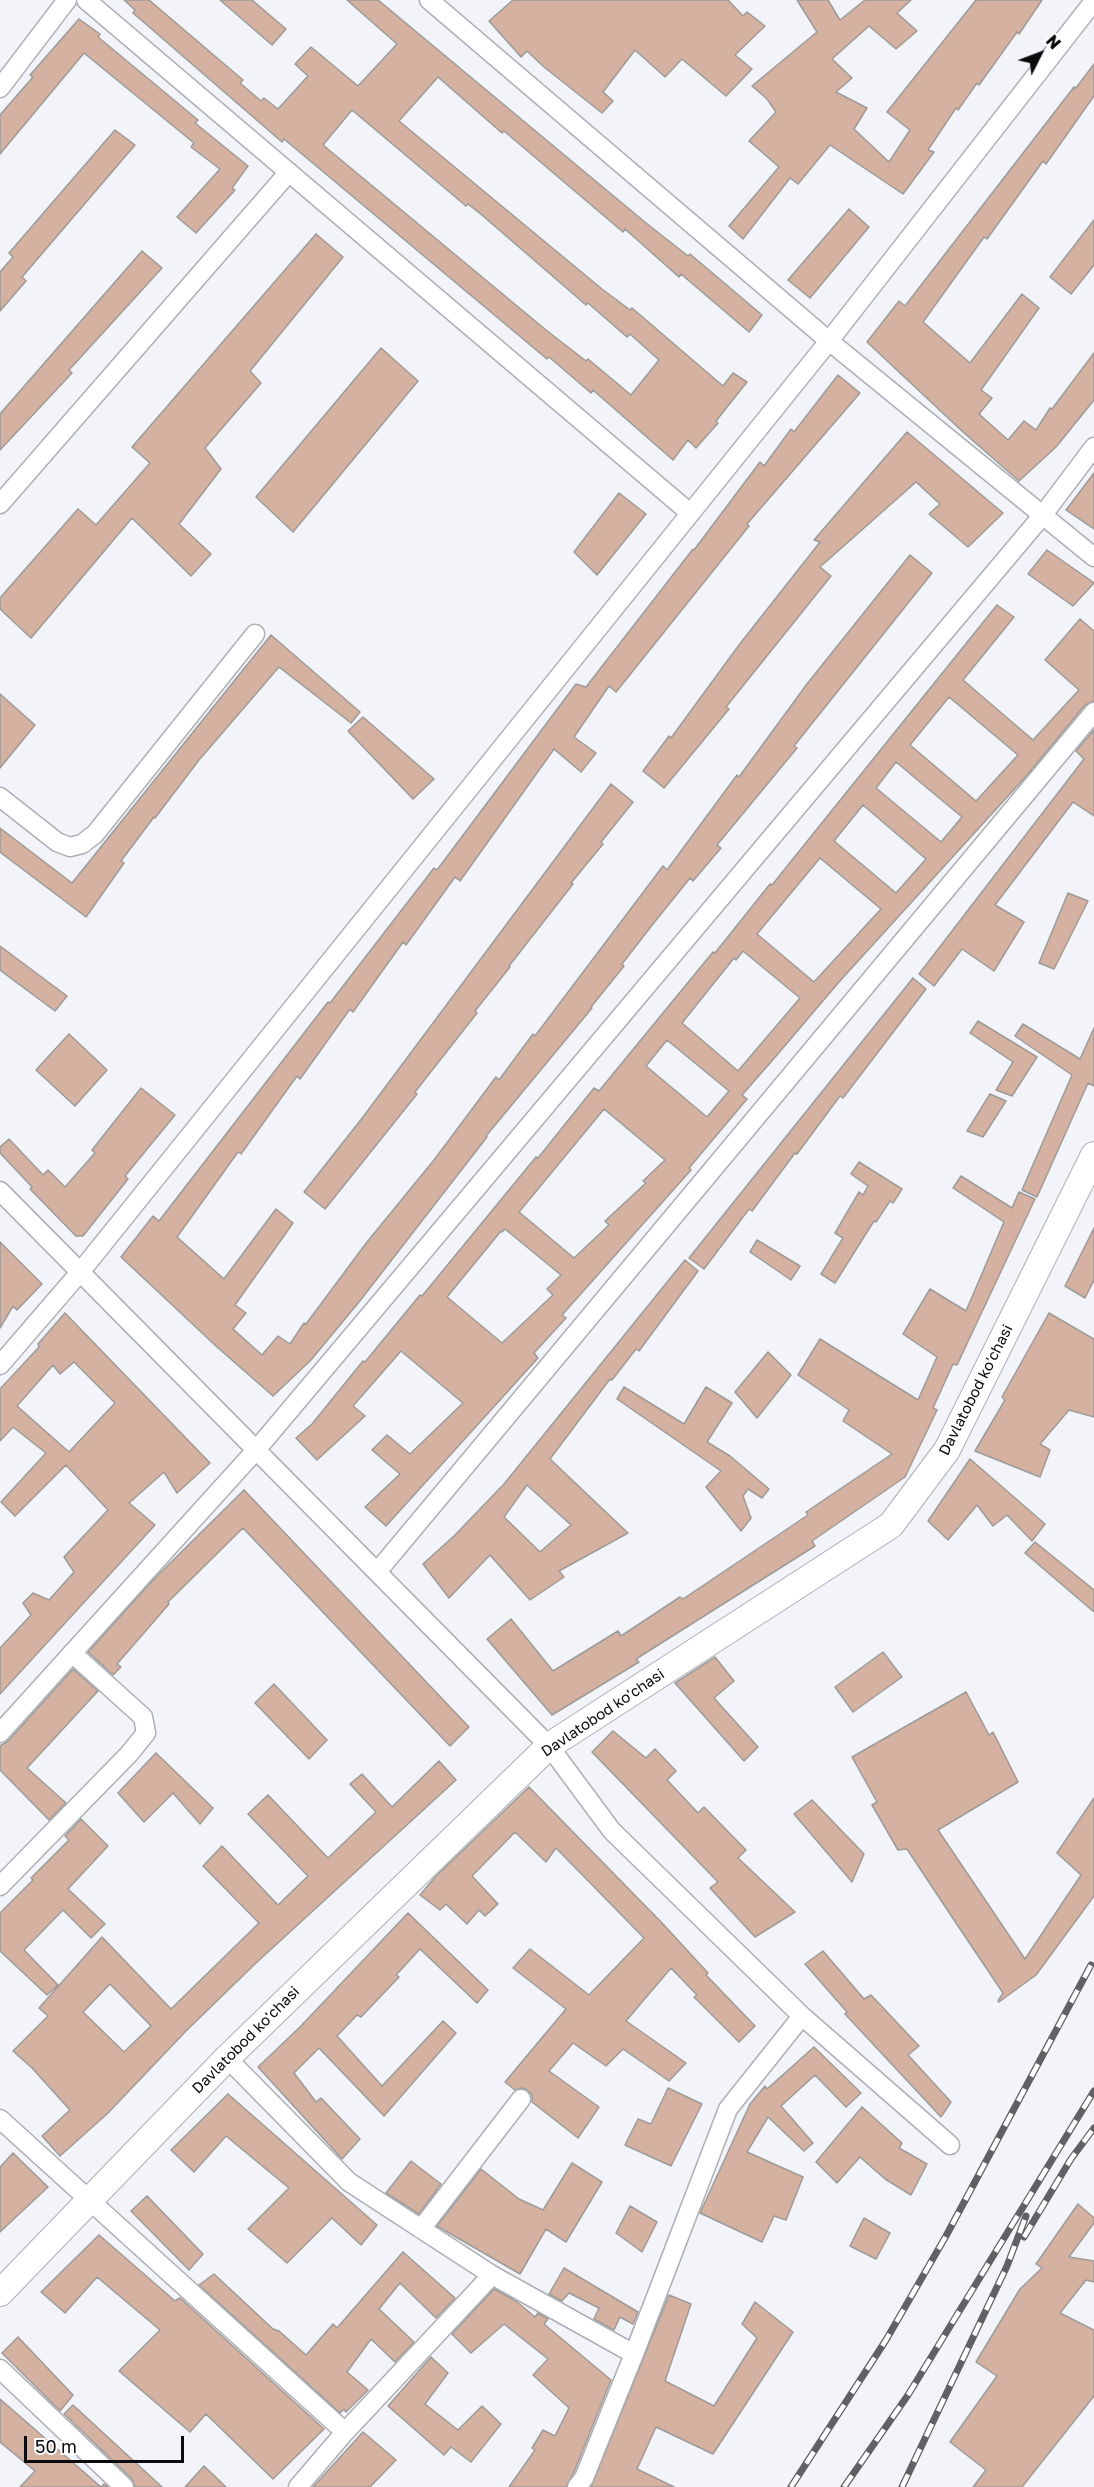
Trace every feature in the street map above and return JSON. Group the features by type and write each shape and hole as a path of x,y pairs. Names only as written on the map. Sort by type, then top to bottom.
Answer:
{"street":[{"path":"0,88 67,0"},
{"path":"86,0 690,513"},
{"path":"429,0 829,341 1094,557"},
{"path":"0,1365 81,1271 829,341 1094,1"},
{"path":"0,504 289,172"},
{"path":"0,1732 257,1449 1042,516 1094,447"},
{"path":"0,797 57,842 70,847 82,844 94,834 255,634"},
{"path":"377,1572 1094,712"},
{"name":"Davlatobod ko'chasi","path":"0,2293 227,2058 549,1746 891,1525 947,1450 1094,1155"},
{"path":"0,1191 549,1746 612,1831 802,2016 950,2145"},
{"path":"0,1886 129,1754 146,1733 143,1717 72,1653"},
{"path":"577,2487 584,2478 634,2354 728,2109 802,2016"},
{"path":"227,2058 349,2182 492,2275 634,2354"},
{"path":"421,2229 521,2099"},
{"path":"0,2119 91,2199 345,2432"},
{"path":"298,2487 345,2432 492,2275"},
{"path":"0,2369 124,2487"}],"building":[{"path":"124,0 149,0 243,80 240,83 261,101 264,98 278,109 308,76 295,64 311,47 358,86 397,44 347,0 378,0 646,223 688,256 690,254 762,315 749,332 681,274 679,277 625,229 623,232 504,131 502,133 438,77 399,121 602,289 630,310 632,308 723,386 733,373 747,382 716,421 718,423 696,448 688,440 673,460 593,390 591,393 549,357 547,359 284,139 282,142 133,13 135,10","holes":["352,110 466,206 468,204 586,305 588,303 627,337 630,334 659,360 631,395 588,359 586,361 546,330 323,145"]},
{"path":"220,0 252,0 286,29 272,45"},
{"path":"513,0 728,0 743,16 747,12 765,26 735,55 752,69 726,96 682,59 665,77 635,50 603,92 613,101 602,113 527,51 521,57 489,21"},
{"path":"797,0 828,0 840,20 865,0 911,0 897,13 917,31 896,49 869,26 832,59 852,78 836,92 867,108 854,129 889,162 910,130 887,112 976,0 1042,0 979,85 977,83 958,110 956,108 928,150 934,152 903,194 830,145 798,184 790,178 743,239 729,226 779,167 749,141 776,112 767,99 752,86 817,32"},
{"path":"79,19 100,34 98,37 198,120 195,123 248,166 232,188 235,190 196,233 177,217 220,169 191,147 194,143 84,53 0,154 0,115 33,77 30,75"},
{"path":"1094,64 1094,96 1046,164 1043,161 987,239 984,237 923,322 970,363 1022,294 1039,308 981,390 992,398 979,414 1008,440 1024,421 1036,430 1050,408 1052,409 1094,353 1094,400 1056,447 1019,481 867,342 899,301 905,306"},
{"path":"115,130 135,145 22,277 26,281 0,311 0,272 13,257 9,253"},
{"path":"849,209 869,227 810,298 788,280"},
{"path":"1094,220 1094,265 1071,294 1050,277"},
{"path":"316,234 343,257 250,371 261,383 205,448 221,469 179,524 211,554 191,576 132,518 31,638 0,609 0,598 78,509 96,525 150,463 132,447"},
{"path":"142,251 162,268 69,370 72,373 0,450 0,414"},
{"path":"381,348 418,381 293,532 256,497"},
{"path":"838,375 860,393 747,524 749,526 616,692 609,686 574,737 596,753 581,772 554,749 460,881 455,877 406,945 403,942 353,1012 350,1009 300,1079 297,1076 241,1154 238,1152 177,1237 224,1279 276,1209 293,1223 235,1305 246,1313 233,1329 262,1355 278,1336 290,1344 496,1077 499,1080 533,1034 535,1036 663,866 667,870 807,684 910,555 932,573 794,746 797,748 717,845 721,848 693,881 690,878 653,924 592,1008 486,1136 359,1302 311,1360 273,1396 121,1257 153,1216 159,1221 434,868 437,870 576,684 586,687 760,462 764,466 791,429 794,432"},
{"path":"907,432 1003,513 968,547 929,514 940,504 916,482 820,567 831,576 726,707 729,709 664,788 643,771 669,736 671,738 739,645 820,542 814,540"},
{"path":"1094,473 1094,529 1066,510"},
{"path":"619,493 646,514 597,575 574,552"},
{"path":"1047,550 1094,583 1073,606 1028,574"},
{"path":"997,605 1014,617 963,680 1033,740 1079,690 1045,660 1080,619 1094,631 1094,701 1085,705 1028,774 839,982 742,1095 747,1099 689,1168 691,1170 562,1315 566,1318 534,1353 538,1358 386,1526 365,1507 400,1474 372,1450 387,1435 410,1454 463,1403 401,1351 353,1406 365,1416 317,1460 296,1438 312,1424 363,1361 365,1362 420,1295 422,1296 594,1088 599,1091 770,884 772,885","holes":["949,697 1018,755 976,801 910,745","896,762 962,817 941,842 876,788","863,805 926,859 896,893 834,841","820,858 881,909 814,982 757,934","743,951 800,998 738,1071 682,1023 734,958 736,960","667,1040 729,1091 707,1117 646,1066","604,1109 665,1160 643,1181 646,1183 605,1221 609,1225 574,1258 519,1212","505,1229 561,1275 547,1289 553,1295 502,1343 447,1297"]},
{"path":"271,635 360,712 351,723 279,667 199,760 154,817 121,861 124,863 86,917 0,852 0,828 72,883"},
{"path":"0,694 35,725 0,768"},
{"path":"363,717 434,779 413,799 348,731"},
{"path":"1094,730 1094,816 1073,802 995,905 1024,922 994,971 962,949 934,986 919,974 1084,759 1076,751"},
{"path":"611,784 633,802 475,1011 477,1013 415,1092 417,1094 325,1209 304,1192 363,1117"},
{"path":"1068,893 1088,901 1054,969 1039,963"},
{"path":"0,946 67,996 55,1011 0,970"},
{"path":"913,978 926,989 843,1098 840,1096 797,1154 795,1153 752,1211 749,1209 704,1269 689,1258"},
{"path":"978,1021 1037,1057 1012,1096 996,1090 1013,1062 970,1033"},
{"path":"1023,1024 1080,1059 1094,1028 1094,1086 1088,1083 1037,1197 1022,1190 1072,1075 1015,1036"},
{"path":"69,1034 107,1070 75,1106 36,1070"},
{"path":"141,1088 175,1115 125,1176 128,1179 83,1236 76,1236 30,1189 32,1187 0,1153 0,1147 9,1139 43,1175 48,1170 65,1187 95,1153 92,1150"},
{"path":"990,1094 1006,1101 983,1137 967,1131"},
{"path":"859,1162 902,1189 893,1203 890,1201 876,1222 874,1221 835,1283 821,1274 843,1238 835,1233 859,1192 863,1195 868,1186 851,1174"},
{"path":"961,1176 1012,1208 1019,1192 1035,1199 957,1365 953,1364 933,1408 937,1410 905,1477 812,1541 815,1546 636,1659 639,1662 552,1715 487,1639 511,1619 553,1671 618,1631 621,1636 680,1597 683,1599 808,1515 806,1512 892,1454 843,1421 849,1410 798,1375 820,1339 918,1400 937,1357 903,1334 930,1289 966,1311 1004,1222 953,1188"},
{"path":"1094,1228 1094,1280 1085,1298 1065,1286"},
{"path":"757,1240 800,1266 791,1280 750,1252"},
{"path":"0,1242 42,1284 17,1310 13,1306 0,1328"},
{"path":"685,1260 698,1271 639,1351 636,1349 612,1380 610,1379 550,1459 628,1533 559,1571 564,1577 530,1600 490,1555 449,1598 423,1564 454,1536 504,1484","holes":["527,1485 571,1525 540,1552 504,1517"]},
{"path":"65,1313 210,1463 177,1493 164,1472 129,1503 155,1525 0,1694 0,1648 31,1615 23,1603 33,1593 49,1600 74,1572 64,1557 108,1510 66,1465 15,1516 1,1502 46,1453 13,1427 0,1441 0,1389 39,1347 38,1344","holes":["74,1362 115,1403 69,1452 17,1406 53,1365 60,1374"]},
{"path":"1049,1313 1094,1339 1094,1417 1069,1410 1040,1444 1050,1450 1040,1477 975,1451 1005,1400 1002,1397"},
{"path":"768,1352 791,1375 757,1418 735,1392"},
{"path":"624,1387 684,1424 706,1387 732,1403 707,1442 730,1456 769,1489 762,1498 748,1489 743,1496 751,1518 741,1531 706,1487 721,1471 617,1399"},
{"path":"970,1459 1045,1524 1032,1541 1007,1515 993,1526 977,1505 948,1540 928,1521"},
{"path":"244,1490 469,1727 450,1746 243,1528 168,1602 169,1604 117,1664 121,1667 113,1675 88,1652 154,1579"},
{"path":"1035,1542 1094,1590 1094,1612 1025,1553"},
{"path":"883,1652 902,1677 853,1712 835,1687"},
{"path":"715,1657 734,1681 714,1698 758,1747 744,1761 675,1683"},
{"path":"73,1669 98,1691 27,1768 66,1803 49,1820 0,1770 0,1746 8,1741"},
{"path":"274,1684 327,1740 309,1759 255,1703"},
{"path":"966,1692 989,1735 993,1732 1018,1782 938,1830 1025,1959 1081,1875 1057,1853 1094,1798 1094,1896 1036,1975 999,2002 1003,1993 907,1849 898,1850 872,1805 877,1802 852,1757"},
{"path":"613,1731 646,1758 655,1749 676,1771 667,1780 698,1813 704,1807 746,1850 738,1858 795,1912 755,1937 710,1888 718,1882 592,1752"},
{"path":"156,1753 213,1808 200,1824 173,1793 144,1822 118,1793"},
{"path":"439,1761 456,1780 256,1963 186,2031 108,2113 60,2156 42,2136 70,2110 32,2068 13,2051 48,2016 39,2008 102,1937 171,2009 259,1923 203,1866 222,1846 278,1905 308,1876 248,1814 268,1795 328,1858 376,1812 350,1784 362,1774 392,1807","holes":["110,1984 151,2026 124,2052 83,2012"]},
{"path":"529,1787 663,1924 708,1973 706,1975 755,2026 739,2042 694,1997 697,1995 671,1968 626,2021 686,2063 669,2081 623,2049 606,2066 573,2043 549,2071 599,2107 578,2138 532,2102 532,2095 527,2090 522,2088 515,2090 505,2082 566,2009 513,1968 530,1949 589,1995 644,1938 556,1848 546,1862 515,1832 472,1876 498,1904 485,1916 479,1910 467,1924 446,1904 440,1910 420,1895 436,1876"},
{"path":"812,1800 864,1854 852,1882 794,1814"},
{"path":"81,1819 108,1846 68,1889 105,1924 91,1938 63,1910 24,1950 58,1985 47,1995 0,1951 0,1913 69,1840 65,1836"},
{"path":"408,1913 488,1990 477,2003 420,1949 396,1975 399,1977 361,2017 357,2015 337,2036 382,2086 443,2021 456,2033 384,2116 319,2048 294,2073 316,2102 321,2098 360,2139 342,2159 258,2067 300,2027"},
{"path":"823,1951 864,1999 871,1995 919,2046 908,2055 951,2102 941,2117 845,2014 847,2012 805,1964"},
{"path":"814,2047 861,2093 846,2107 815,2075 781,2106 813,2143 804,2151 768,2117 747,2152 803,2177 786,2220 774,2216 762,2242 700,2213 750,2104 765,2086 767,2089"},
{"path":"668,2088 702,2104 671,2166 625,2145 638,2119 651,2124"},
{"path":"228,2094 377,2225 361,2245 332,2218 287,2263 248,2229 289,2188 226,2136 194,2172 171,2150"},
{"path":"862,2107 902,2143 899,2148 927,2164 911,2195 885,2179 860,2157 837,2183 816,2162"},
{"path":"13,2153 48,2187 0,2232 0,2167"},
{"path":"411,2161 441,2184 419,2214 386,2193"},
{"path":"572,2163 602,2182 566,2242 546,2229 520,2274 437,2226 481,2169 519,2199 543,2210"},
{"path":"147,2196 203,2254 189,2270 131,2211"},
{"path":"1078,2204 1094,2218 1094,2223 1069,2257 1094,2261 1094,2282 1086,2280 1060,2313 1094,2330 1094,2396 1022,2487 973,2487 986,2470 950,2442 997,2376 976,2362 1020,2289 1042,2268 1036,2264"},
{"path":"630,2206 657,2222 642,2252 616,2233"},
{"path":"864,2218 890,2233 876,2259 850,2246"},
{"path":"99,2235 175,2301 180,2298 324,2429 273,2479 206,2414 190,2432 119,2371 160,2330 97,2277 65,2313 41,2292"},
{"path":"403,2252 455,2298 436,2318 400,2283 379,2309 414,2342 395,2362 371,2339 347,2372 368,2390 346,2412 344,2409 340,2413 199,2285 214,2274 273,2329 279,2331 306,2355 333,2324 337,2328"},
{"path":"564,2268 638,2312 633,2324 620,2317 614,2330 594,2319 599,2308 569,2293 562,2301 549,2294"},
{"path":"494,2289 516,2301 535,2317 538,2313 548,2319 544,2324 611,2380 566,2487 509,2487 535,2450 532,2448 543,2430 555,2436 569,2408 533,2375 548,2359 504,2324 471,2353 452,2334"},
{"path":"669,2295 691,2304 665,2381 714,2406 757,2338 742,2324 755,2302 793,2332 713,2454 656,2427 637,2469 674,2487 591,2487"},
{"path":"18,2337 73,2395 60,2411 2,2353"},
{"path":"431,2357 448,2373 425,2404 458,2430 482,2406 501,2424 471,2462 451,2447 444,2455 388,2406"},
{"path":"0,2399 101,2487 20,2487 35,2471 0,2442"},
{"path":"73,2405 162,2487 135,2487 132,2479 64,2414"},
{"path":"363,2432 396,2460 370,2487 313,2487"},
{"path":"204,2466 226,2487 185,2487"}],"railway":[{"path":"791,2487 886,2340 946,2236 1091,1965"},
{"path":"844,2487 908,2395 1094,2091"},
{"path":"1024,2237 1071,2159 1094,2128"},
{"path":"902,2487 1007,2266 1026,2216"}]}
